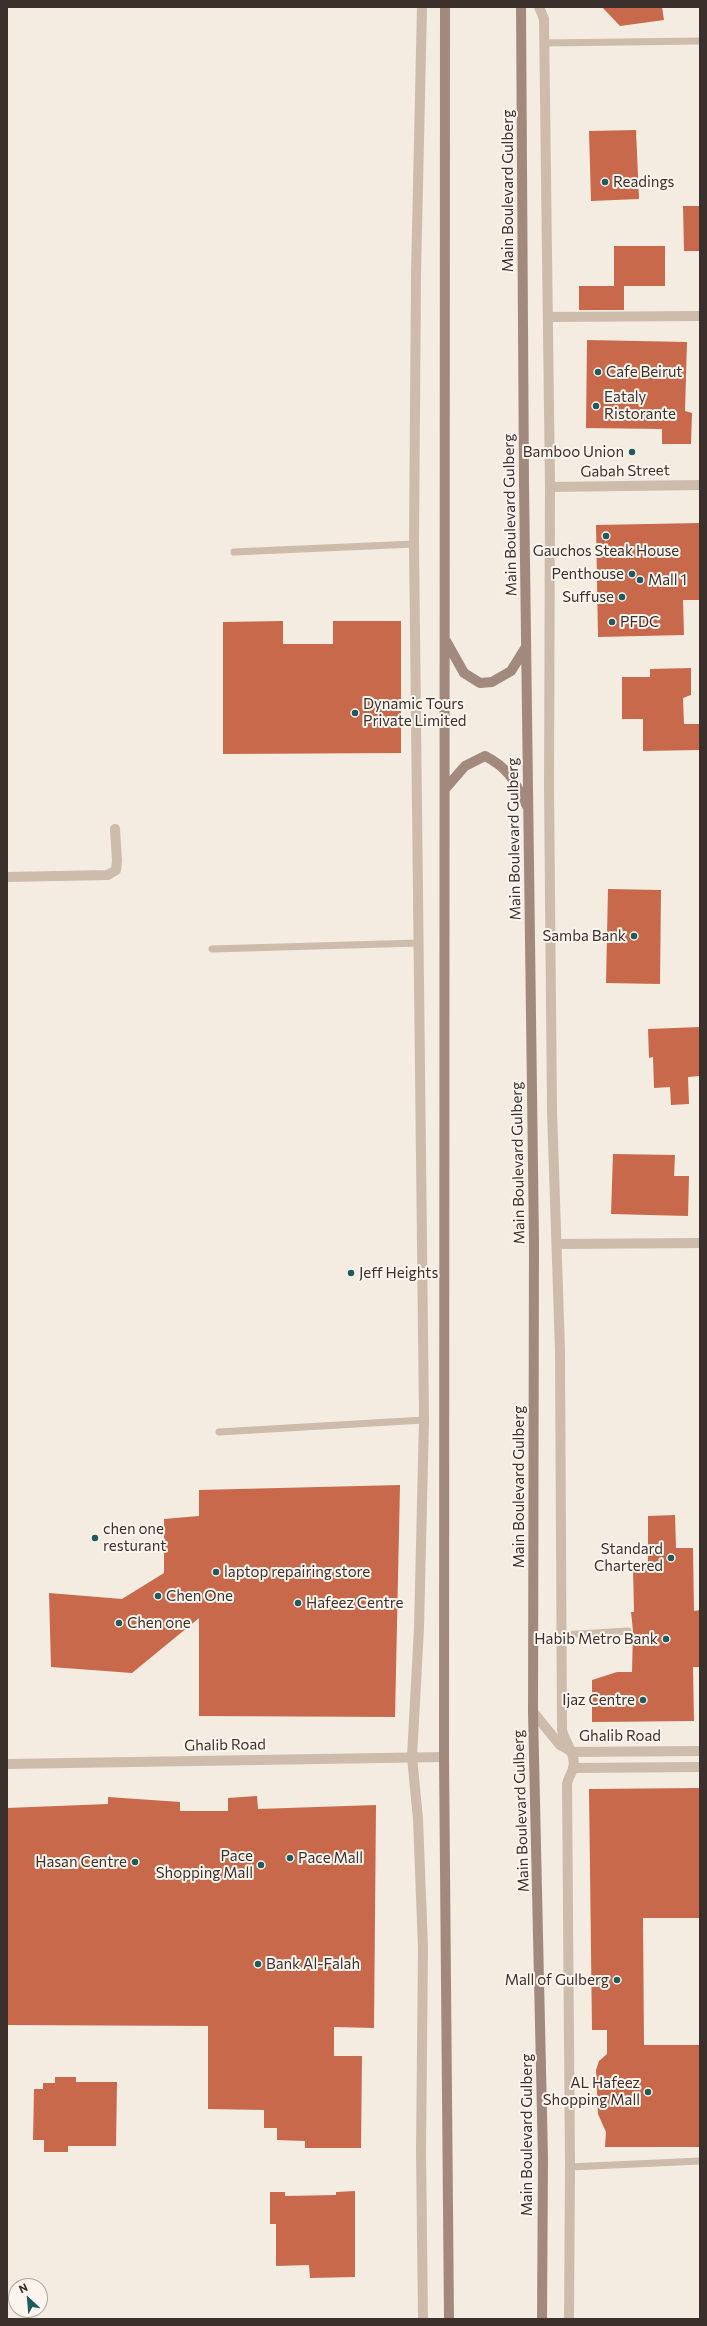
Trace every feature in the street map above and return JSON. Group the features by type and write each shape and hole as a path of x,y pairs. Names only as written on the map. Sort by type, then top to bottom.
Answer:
{"main road":[{"path":"445,7 444,1757 449,2319"},
{"name":"Main Boulevard Gulberg","path":"521,7 526,647 534,1243 533,1712 543,2150 542,2319"},
{"path":"445,640 464,673 480,683 492,682 511,671 526,647"},
{"path":"445,789 465,766 485,756 500,763 515,782 528,808"}],"street":[{"path":"422,7 416,259 414,544 424,1420 419,1628 412,1757 418,1819 423,1948 421,2151 423,2319"},
{"path":"539,7 544,19 548,317 550,487 549,812 552,1111 558,1244 560,1350 562,1730 564,1738 572,1752 573,1768 567,1784 570,2167 569,2319"},
{"path":"548,317 700,316"},
{"name":"Gabah Street","path":"550,487 700,485"},
{"path":"7,877 108,875 116,870 115,829"},
{"path":"558,1244 700,1243"},
{"name":"Ghalib Road","path":"533,1712 560,1745 572,1752 700,1751"},
{"name":"Ghalib Road","path":"7,1764 444,1757"},
{"name":"Ghalib Road","path":"573,1768 700,1767"}],"lane":[{"path":"544,43 700,41"},
{"path":"234,552 414,544"},
{"path":"212,949 419,943"},
{"path":"219,1432 424,1420"},
{"path":"561,1635 628,1631"},
{"path":"570,2167 700,2161"}],"building":[{"path":"602,7 662,7 664,20 620,26"},
{"path":"636,130 639,199 591,201 589,131"},
{"path":"683,206 700,206 700,251 684,251"},
{"path":"614,246 665,246 665,286 624,286 624,310 579,310 579,286 614,286"},
{"path":"587,340 687,342 685,411 692,413 691,444 662,444 662,429 586,428"},
{"name":"Mall 1","path":"700,523 700,600 683,600 684,635 598,637 596,525"},
{"path":"283,621 283,644 333,644 333,621 401,621 401,753 223,754 223,622"},
{"path":"691,668 691,695 683,698 684,724 700,724 700,750 643,751 643,719 622,719 622,677 650,677 650,669"},
{"name":"Samba Bank","path":"608,889 661,890 660,984 606,983"},
{"path":"700,1027 700,1076 688,1077 689,1104 671,1105 670,1087 654,1088 653,1057 649,1058 648,1029"},
{"path":"613,1154 675,1155 674,1176 689,1176 688,1216 611,1214"},
{"name":"Hafeez Centre","path":"400,1485 395,1717 199,1716 199,1618 132,1673 51,1667 49,1593 122,1599 164,1573 164,1519 199,1516 199,1490"},
{"path":"675,1515 676,1548 693,1548 694,1611 700,1610 700,1667 693,1667 694,1721 592,1722 592,1680 617,1672 632,1672 633,1631 631,1612 634,1612 633,1567 648,1567 648,1516"},
{"path":"700,1788 700,1918 643,1918 644,2045 700,2045 700,2147 605,2147 606,2132 598,2114 596,2070 599,2061 607,2054 607,2030 592,2030 589,1789"},
{"path":"257,1796 258,1809 376,1805 374,2028 334,2027 334,2056 362,2056 361,2148 305,2148 305,2141 277,2140 277,2128 264,2128 264,2110 208,2109 208,2026 7,2025 7,1808 108,1804 108,1797 180,1802 180,1811 228,1811 228,1798"},
{"path":"55,2077 76,2077 76,2082 117,2082 116,2146 68,2146 68,2152 44,2152 44,2140 33,2140 34,2089 43,2089 43,2083 55,2083"},
{"path":"355,2191 355,2277 310,2278 309,2265 276,2266 276,2224 270,2224 270,2192 285,2192 285,2196 336,2195 336,2192"}],"place":[{"name":"Readings","path":"605,182"},
{"name":"Cafe Beirut","path":"598,372"},
{"name":"Eataly Ristorante","path":"596,406"},
{"name":"Bamboo Union","path":"632,452"},
{"name":"Gauchos Steak House","path":"606,536"},
{"name":"Penthouse","path":"632,574"},
{"name":"Mall 1","path":"640,580"},
{"name":"Suffuse","path":"622,597"},
{"name":"PFDC","path":"612,622"},
{"name":"Dynamic Tours Private Limited","path":"355,713"},
{"name":"Samba Bank","path":"634,936"},
{"name":"Jeff Heights","path":"351,1273"},
{"name":"chen one resturant","path":"95,1538"},
{"name":"Standard Chartered","path":"671,1558"},
{"name":"laptop repairing store","path":"216,1572"},
{"name":"Chen One","path":"158,1596"},
{"name":"Hafeez Centre","path":"298,1603"},
{"name":"Chen one","path":"119,1623"},
{"name":"Habib Metro Bank","path":"666,1639"},
{"name":"Ijaz Centre","path":"643,1700"},
{"name":"Pace Mall","path":"290,1858"},
{"name":"Hasan Centre","path":"135,1862"},
{"name":"Pace Shopping Mall","path":"261,1865"},
{"name":"Bank Al-Falah","path":"258,1964"},
{"name":"Mall of Gulberg","path":"617,1980"},
{"name":"AL Hafeez Shopping Mall","path":"648,2092"}]}
